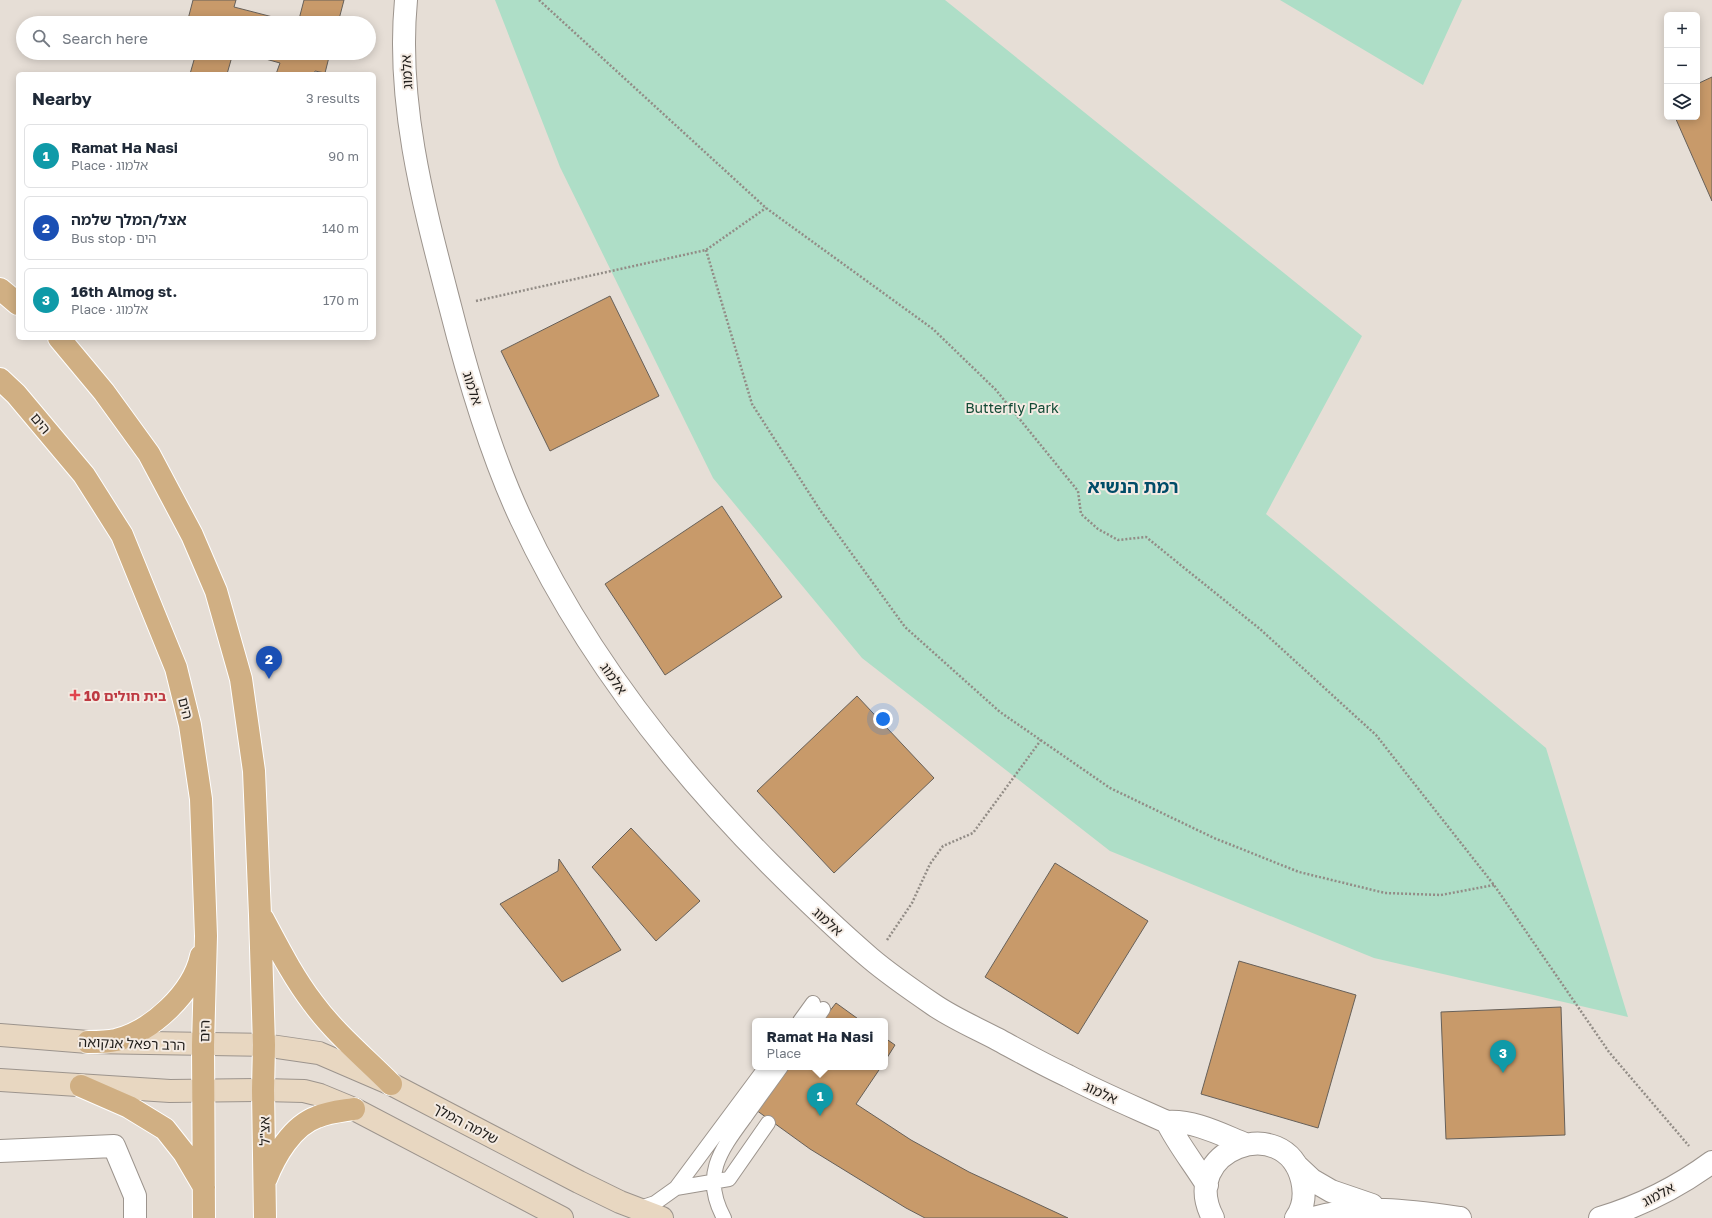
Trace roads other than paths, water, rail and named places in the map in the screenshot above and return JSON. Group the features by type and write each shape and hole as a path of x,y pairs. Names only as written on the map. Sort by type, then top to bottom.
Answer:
{"main road":[{"path":"0,289 16,302"},
{"path":"61,340 104,392 149,454 192,535 216,591 242,686 254,771 264,1045"},
{"name":"הים","path":"0,379 16,394 84,475 122,534 176,668 190,725 201,799 206,936 203,1091"},
{"path":"260,915 284,958 312,1003 391,1084"},
{"path":"88,1042 115,1040 136,1032 168,1009 185,990 198,969 206,936"},
{"name":"אצ\"ל","path":"264,1045 263,1090 265,1218"},
{"path":"81,1086 129,1107 165,1129 184,1153 204,1188"},
{"path":"203,1091 204,1218"},
{"path":"264,1184 271,1167 284,1144 300,1126 316,1117 354,1109"}],"street":[{"name":"אלמוג","path":"406,0 404,19 405,78 413,153 431,235 460,345 493,448 520,518 568,610 617,683 675,760 751,844 817,911 872,961 938,1008 1068,1077 1167,1122 1179,1121 1210,1130 1245,1144"},
{"name":"הרב רפאל אנקואה","path":"0,1035 88,1042 264,1045"},
{"name":"שלמה המלך","path":"264,1045 319,1053 391,1084 579,1182 637,1209 662,1218"},
{"path":"0,1080 170,1091 304,1091 320,1095 354,1109 562,1218"},
{"path":"1167,1122 1189,1156 1206,1191 1208,1207 1213,1218"},
{"path":"1198,1218 1206,1191 1209,1174 1222,1156 1233,1148 1245,1144 1274,1147 1287,1156 1312,1180 1332,1191 1383,1209"},
{"path":"0,1151 114,1146 135,1196 135,1218"},
{"name":"אלמוג","path":"1600,1218 1640,1204 1671,1188 1709,1164"},
{"path":"1295,1165 1300,1174 1304,1196 1296,1218"},
{"path":"1312,1218 1346,1210 1383,1209 1460,1218"}],"lane":[{"path":"804,1018 818,1006 816,1018"},
{"path":"637,1209 655,1204 676,1188 764,1070"},
{"path":"724,1218 715,1199 713,1182 714,1169 721,1151 779,1070"},
{"path":"676,1188 729,1179 768,1123"}],"place":[{"name":"אצל/המלך שלמה","path":"269,679"},
{"name":"בית חולים 10","path":"75,695"},
{"name":"16th Almog st.","path":"1503,1073"},
{"name":"Ramat Ha Nasi","path":"820,1116"}],"district":[{"name":"רמת הנשיא","path":"1133,486"}],"park label":[{"name":"Butterfly Park","path":"1012,407"}]}
